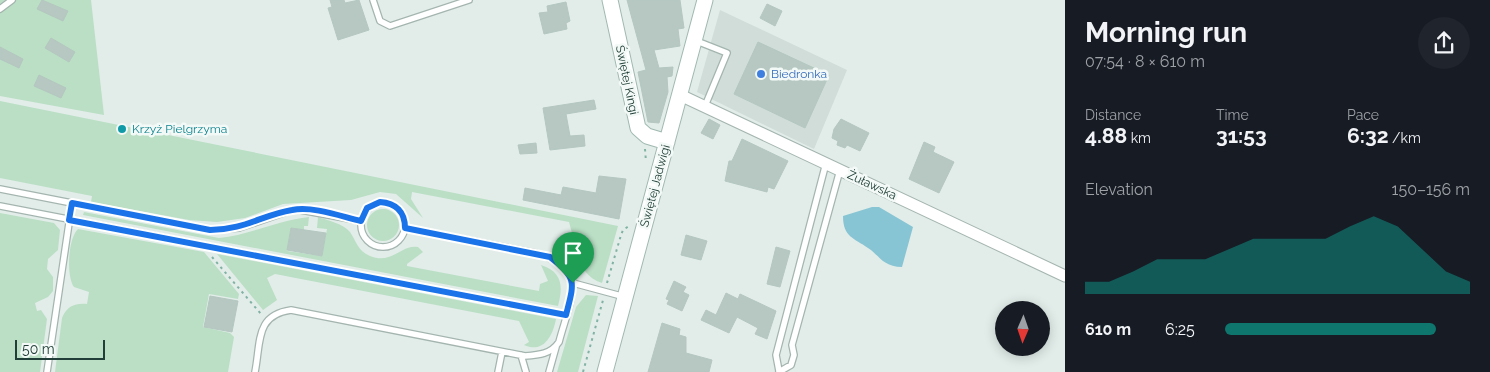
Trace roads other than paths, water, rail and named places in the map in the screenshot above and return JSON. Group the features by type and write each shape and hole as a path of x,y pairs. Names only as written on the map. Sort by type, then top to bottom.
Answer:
{"main road":[{"name":"Świętej Kingi","path":"610,0 638,128 647,136 667,142"},
{"name":"Świętej Jadwigi","path":"605,372 705,0"}],"street":[{"name":"Żuławska","path":"680,94 1065,276"}],"lane":[{"path":"0,9 12,0"},
{"path":"373,0 380,21 390,26 469,0"},
{"path":"694,40 727,53 704,106"},
{"path":"826,163 776,355 779,371 792,365 794,355 792,345 840,170"},
{"path":"0,189 210,230 239,228 295,209 361,221"},
{"path":"387,202 399,209 405,221 405,228 403,235 393,245 379,247 363,234 361,221 367,208 373,204 387,202"},
{"path":"47,372 72,203"},
{"path":"0,206 566,315"},
{"path":"405,228 550,257 567,270 573,283 559,342 549,372"},
{"path":"573,283 625,296"},
{"path":"255,372 266,320 274,313 291,310 521,356 545,354 556,347"},
{"path":"498,372 502,352"},
{"path":"521,356 526,372"}],"water":[{"path":"872,207 879,207 913,227 902,267 886,263 847,233 843,216"}],"place":[{"name":"Biedronka","path":"761,74"},
{"name":"Krzyż Pielgrzyma","path":"122,129"}]}
